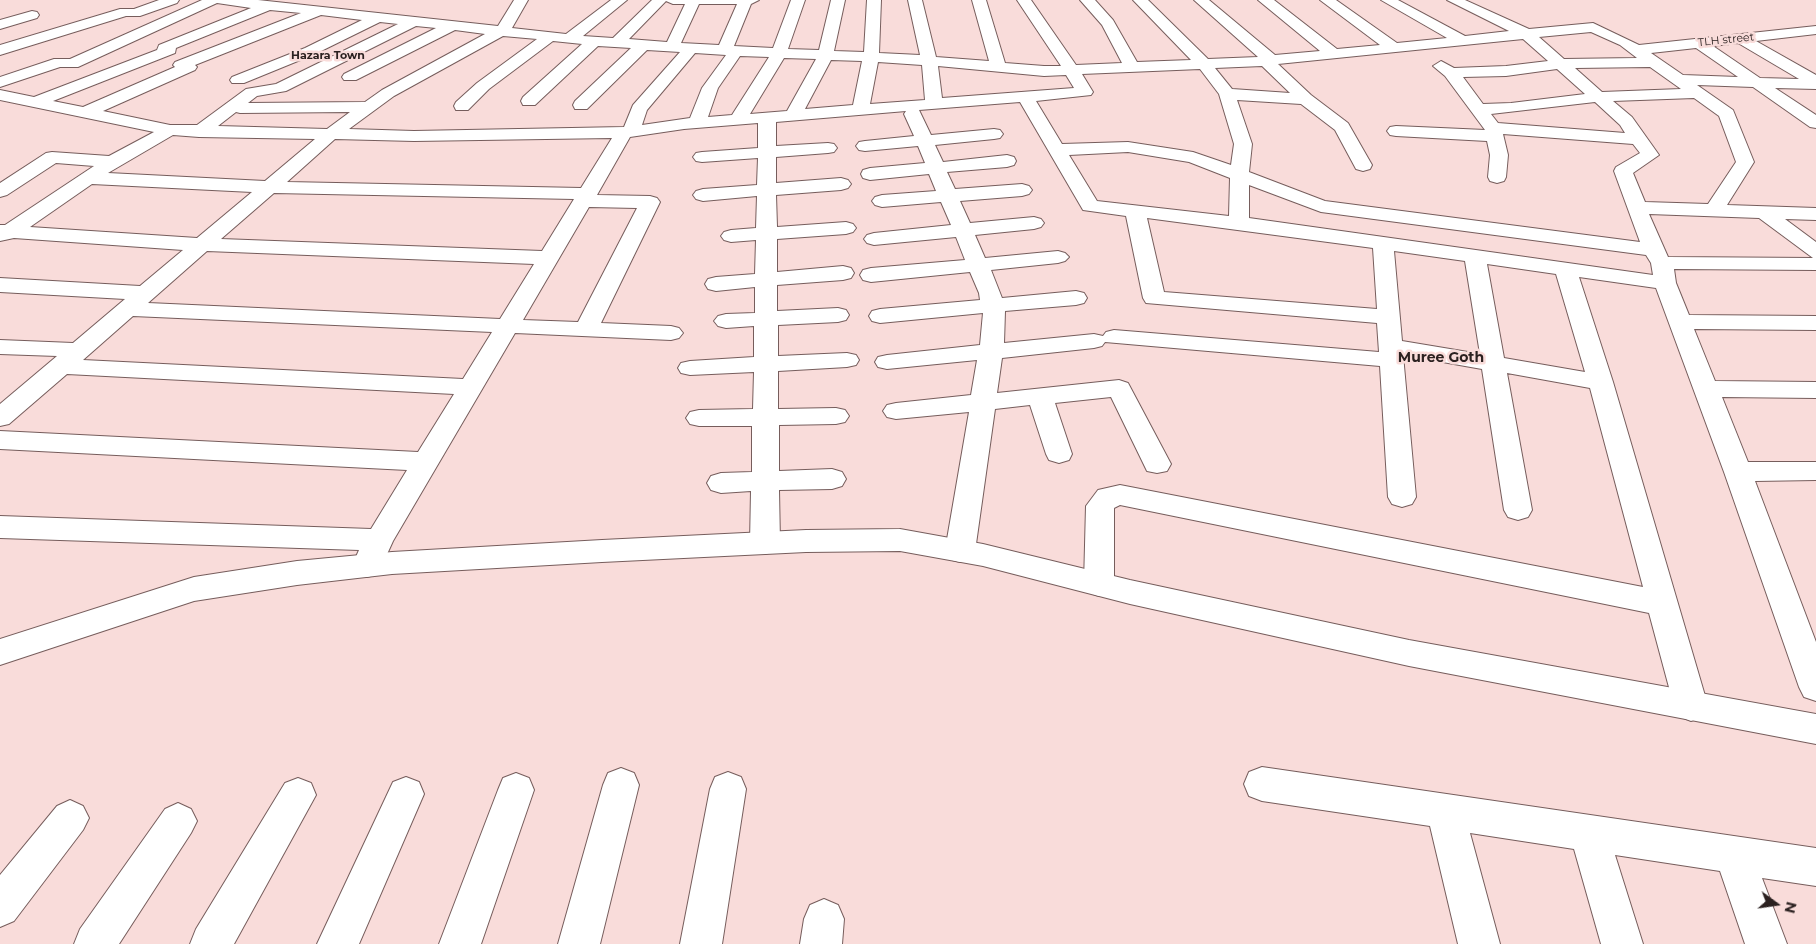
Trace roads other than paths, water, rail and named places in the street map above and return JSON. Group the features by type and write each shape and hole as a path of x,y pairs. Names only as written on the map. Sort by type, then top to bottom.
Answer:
{"street":[{"path":"0,50 125,12 135,13 172,0"},
{"path":"0,82 59,62 72,64 213,0"},
{"path":"228,0 616,43 730,51 929,60 1044,71 1269,61 1592,27 1625,42 1727,114 1745,162 1713,212"},
{"path":"0,418 145,293 204,245 331,134 388,92 500,31 510,21 521,0"},
{"path":"570,38 620,0"},
{"path":"616,43 660,0"},
{"path":"673,0 692,2 752,0"},
{"path":"697,123 710,88 730,51 746,0"},
{"path":"737,120 779,53 798,0"},
{"path":"793,115 825,56 838,0"},
{"path":"860,110 870,57 874,0"},
{"path":"915,0 929,60 923,109 925,140 978,264 993,306 994,331 960,551"},
{"path":"979,0 998,66"},
{"path":"0,96 170,130 414,136 628,132 697,123 860,110 923,109 1085,92 1073,70 1024,0"},
{"path":"1087,0 1108,23 1131,66"},
{"path":"1140,0 1204,64 1227,94 1243,144 1239,177 1239,223"},
{"path":"1201,0 1269,61 1305,99 1342,127 1363,166"},
{"path":"1264,0 1334,54"},
{"path":"1327,0 1394,48"},
{"path":"1388,0 1462,40"},
{"path":"1454,0 1525,33 1626,121 1650,155 1623,171 1707,389 1816,687"},
{"path":"672,46 692,2"},
{"path":"0,25 26,14 42,3"},
{"path":"33,103 170,50 164,48 271,5"},
{"path":"84,114 189,67 181,65 321,11"},
{"path":"314,32 358,15"},
{"path":"238,80 310,51 379,17"},
{"path":"199,132 252,92 280,88 415,21"},
{"path":"350,77 454,26"},
{"name":"TLH street","path":"1636,50 1816,30"},
{"path":"20,32 41,38"},
{"path":"1788,33 1809,44"},
{"path":"462,106 483,86 551,36"},
{"path":"1740,38 1816,83"},
{"path":"529,101 596,41"},
{"path":"1699,43 1759,82 1816,123"},
{"path":"581,105 643,44"},
{"path":"1414,45 1451,73 1480,109 1494,132 1499,156 1497,177"},
{"path":"0,652 164,597 194,589 297,573 373,553 508,324 628,132 639,109 691,48"},
{"path":"0,50 8,53 0,56"},
{"path":"216,51 268,68"},
{"path":"1451,73 1506,71 1560,64 1653,62"},
{"path":"1680,80 1816,83"},
{"path":"1480,109 1511,108 1598,97 1698,93"},
{"path":"1227,94 1305,99"},
{"path":"1025,97 1090,206 1239,223 1565,269 1816,264"},
{"path":"231,108 368,107"},
{"path":"765,543 767,117"},
{"path":"3,234 112,162 170,130"},
{"path":"1396,131 1494,132 1640,139"},
{"path":"865,146 994,134"},
{"path":"1056,150 1128,147 1193,157 1239,177 1321,206 1399,216 1660,266"},
{"path":"702,157 828,148"},
{"path":"0,191 52,158 112,162"},
{"path":"870,174 1007,161"},
{"path":"88,178 650,202 586,329"},
{"path":"703,195 841,184"},
{"path":"882,201 1022,190"},
{"path":"1637,208 1766,214 1816,214"},
{"path":"1135,211 1154,298 1389,317"},
{"path":"1766,214 1816,252"},
{"path":"1399,216 1389,317 1402,498"},
{"path":"874,239 1034,223"},
{"path":"731,236 846,228"},
{"path":"3,234 204,245 549,258"},
{"path":"870,274 1058,256"},
{"path":"1475,256 1518,510"},
{"path":"1565,269 1601,382 1691,706"},
{"path":"716,284 843,273"},
{"path":"0,285 145,293"},
{"path":"880,316 1076,298"},
{"path":"125,310 508,324 671,333"},
{"path":"726,321 838,315"},
{"path":"1680,322 1816,323"},
{"path":"887,362 1104,339 1391,353 1492,362 1601,382"},
{"path":"0,347 70,358 471,387"},
{"path":"690,368 847,360"},
{"path":"896,411 1119,388 1157,464"},
{"path":"1707,389 1816,390"},
{"path":"1040,396 1059,454"},
{"path":"699,418 836,416"},
{"path":"0,440 426,462"},
{"path":"1738,472 1816,471"},
{"path":"721,483 832,478"},
{"path":"1099,584 1100,506 1108,497 1120,495 1662,603"},
{"path":"0,527 373,553 900,540 960,551 1409,653 1816,729"},
{"path":"1262,784 1816,867"},
{"path":"579,944 621,785"},
{"path":"701,944 728,789"},
{"path":"460,944 516,790"},
{"path":"338,944 406,794"},
{"path":"211,944 298,795"},
{"path":"1445,811 1479,944"},
{"path":"0,907 70,818"},
{"path":"96,944 178,821"},
{"path":"1589,833 1622,944"},
{"path":"1734,855 1766,944"}],"district":[{"name":"Hazara Town","path":"328,56"},
{"name":"Muree Goth","path":"1441,358"}]}
